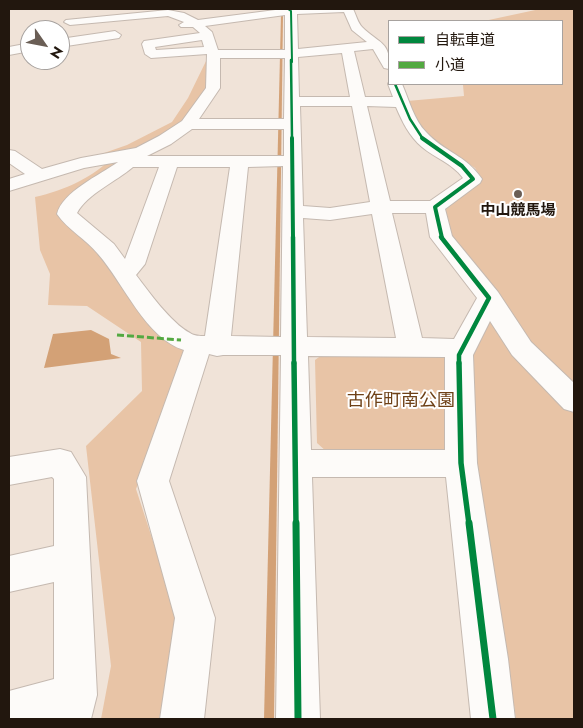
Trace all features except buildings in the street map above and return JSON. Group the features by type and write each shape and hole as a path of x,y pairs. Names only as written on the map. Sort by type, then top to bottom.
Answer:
{"street":[{"path":"176,26 206,39 287,27 348,9 356,28 377,45 388,63"},
{"path":"206,39 254,12 287,27 347,48 377,45"},
{"path":"70,15 174,13 206,39 213,88 188,124 134,158 110,177 88,189 68,209 67,214 106,249 147,306 181,340 208,346 462,348"},
{"path":"287,27 292,161 298,719"},
{"path":"206,39 226,32"},
{"path":"70,41 128,33"},
{"path":"347,48 411,348"},
{"path":"188,124 359,102 398,93 420,137 468,169 473,179 435,207 381,207 330,214 292,210"},
{"path":"9,155 40,176"},
{"path":"9,186 80,163 134,158 170,162 292,161"},
{"path":"182,719 195,618 152,481 208,346 240,161"},
{"path":"125,273 134,264 170,162"},
{"path":"435,207 441,237 489,298 510,335 528,356 563,387 574,401"},
{"path":"489,298 459,355 460,463 487,659 493,719"},
{"path":"9,472 60,462 70,477 72,560 72,707 9,713"},
{"path":"295,464 460,463"},
{"path":"9,574 72,560"}],"green space":[{"name":"中山競馬場","path":"540,9 574,9 574,390 532,354 446,233 442,209 482,179 475,168 425,136 407,101 464,96 463,85 563,85 563,20 489,20"},
{"path":"208,57 206,87 201,98 180,125 63,208 59,217 99,251 188,352 136,489 179,621 159,719 101,719 111,666 86,446 142,391 141,342 87,306 48,305 50,274 40,250 35,197 68,187 88,177 115,155 84,160 127,145 172,122 188,98"},
{"path":"490,312 574,414 574,719 516,719 477,461 473,353"},
{"name":"古作町南公園","path":"326,352 451,352 453,454 327,452 317,443 315,360"}],"shaded area":[{"path":"91,330 109,339 111,354 121,358 44,368 53,334"}],"waterway":[{"path":"269,719 282,15"}],"marked path":[{"path":"117,335 181,340"}],"cycle path":[{"path":"288,9 291,11 298,719"},
{"path":"395,85 410,119 421,137 434,148 456,161 473,179 435,207 441,237 489,298 459,355 461,463 493,719"}],"place":[{"name":"中山競馬場","path":"518,194"}]}
